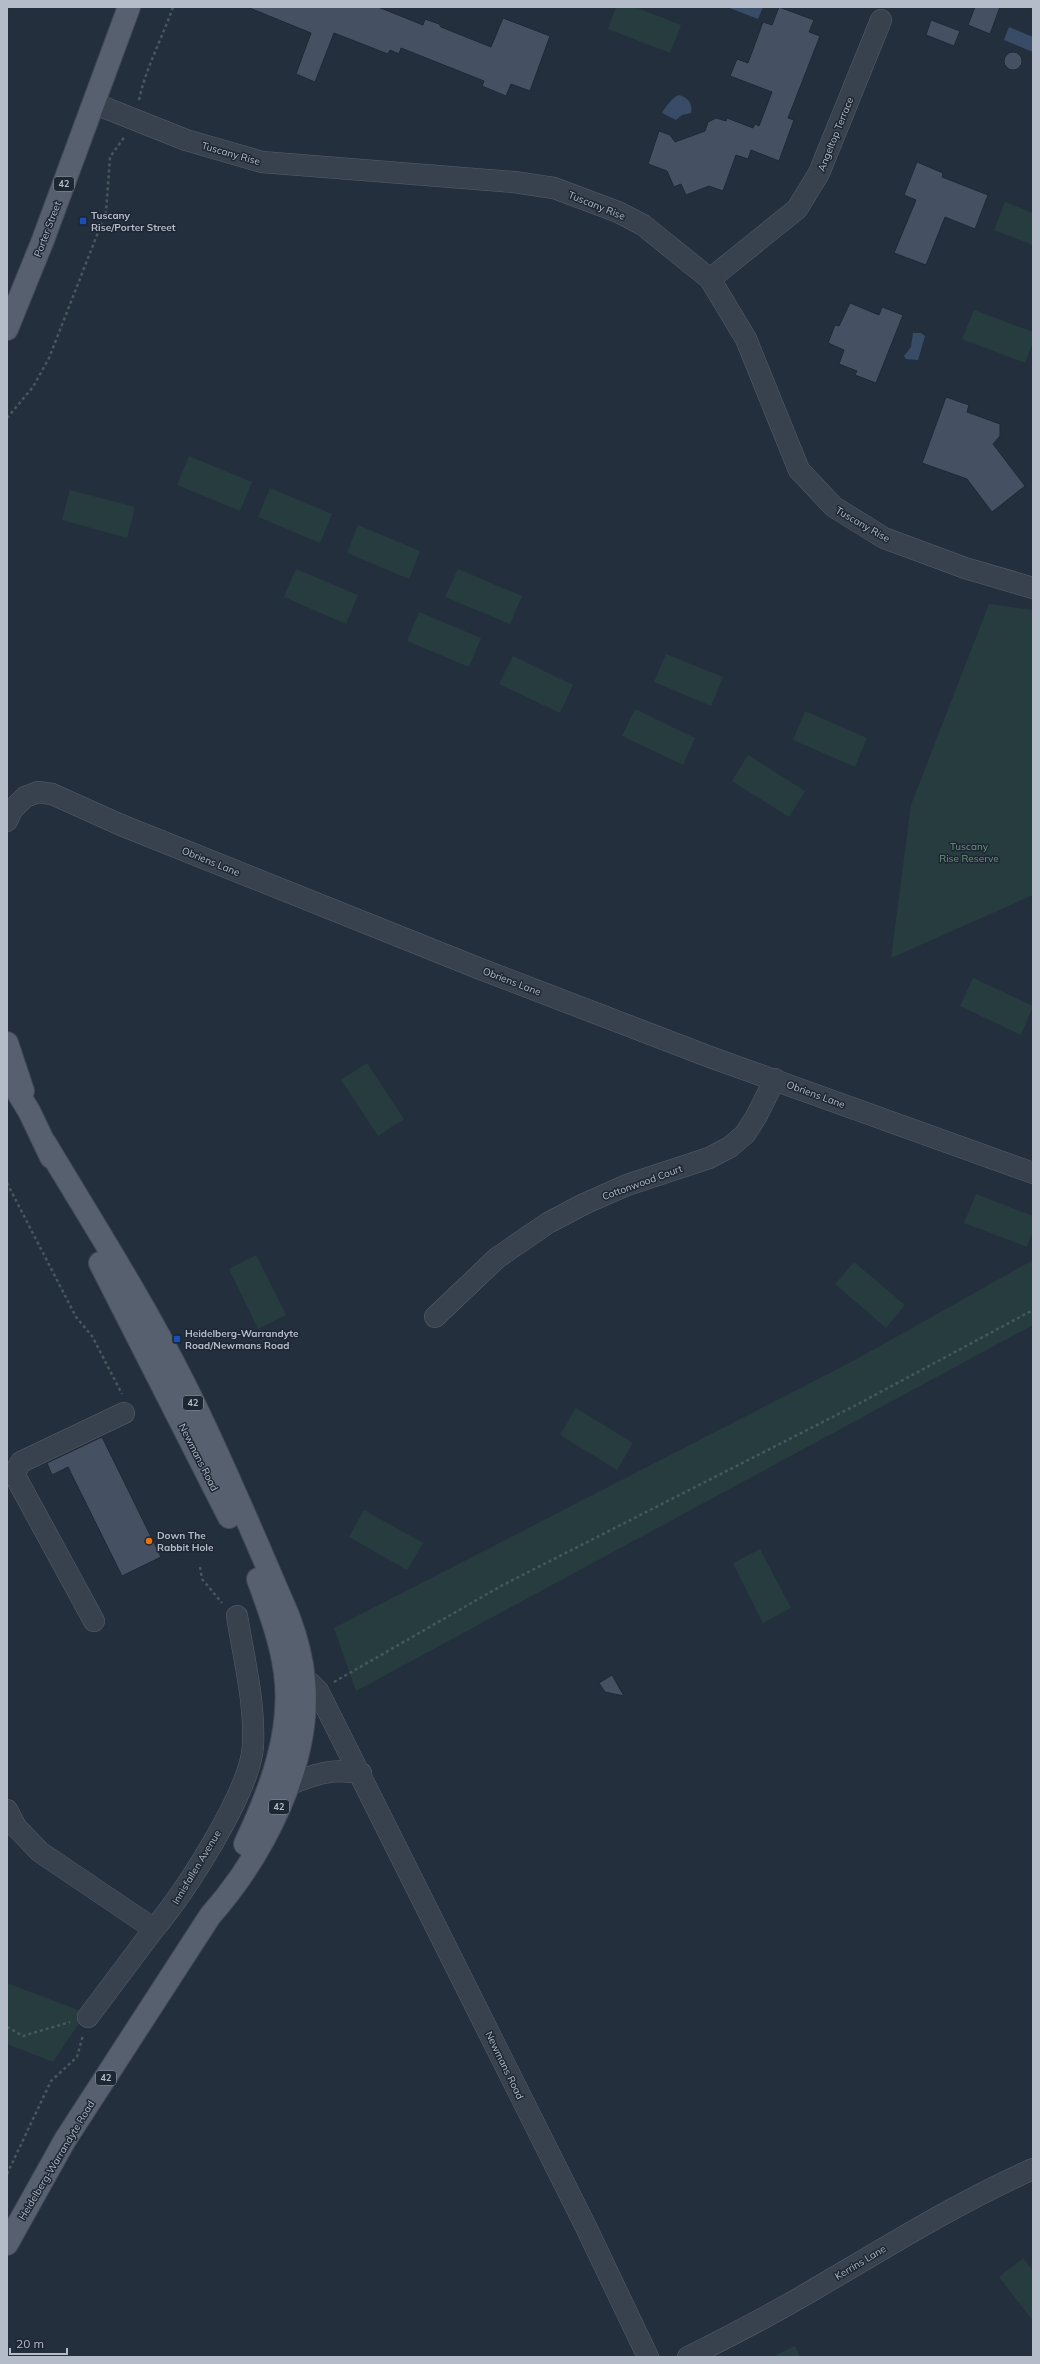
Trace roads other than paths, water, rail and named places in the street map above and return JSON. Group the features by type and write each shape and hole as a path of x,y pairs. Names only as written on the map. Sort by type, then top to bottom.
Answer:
{"main road":[{"name":"Porter Street","path":"116,38 124,7"},
{"name":"Porter Street","path":"7,328 43,240 116,38 129,7"},
{"name":"Newmans Road","path":"7,1043 29,1111"},
{"name":"Newmans Road","path":"7,1075 29,1111 94,1252 252,1565 278,1637 303,1682"},
{"name":"Heidelberg-Warrandyte Road","path":"210,1916 233,1891 261,1843 288,1785 301,1738 303,1682"},
{"name":"Heidelberg-Warrandyte Road","path":"7,2244 65,2140 210,1916 252,1830 270,1783 284,1733 286,1711 303,1682"}],"street":[{"name":"Angeltop Terrace","path":"710,279 797,209 819,173 882,20"},
{"name":"Tuscany Rise","path":"93,103 186,140 262,162 514,182 554,188 618,212 643,225 710,279 746,339 799,470 834,507 884,538 965,568 1033,588"},
{"name":"Obriens Lane","path":"7,821 12,810 25,797 38,792 52,794 121,825 478,968 710,1056 1033,1173"},
{"name":"Cottonwood Court","path":"435,1316 497,1258 548,1223 584,1204 627,1185 709,1158 730,1147 745,1134 756,1117 775,1079"},
{"path":"94,1621 14,1474 21,1462 124,1405"},
{"name":"Innisfallen Avenue","path":"88,2017 168,1912 212,1842 242,1787 253,1748 253,1723 251,1694 237,1616"},
{"name":"Newmans Road","path":"303,1682 361,1772 648,2357"},
{"path":"288,1785 326,1771 340,1769 361,1772"},
{"path":"7,1810 20,1832 40,1852 154,1929"},
{"name":"Kerrins Lane","path":"688,2357 801,2297 893,2242 966,2201 1033,2169"}],"water":[{"path":"727,7 763,7 758,19"},
{"path":"1009,27 1033,37 1033,52 1004,40"},
{"path":"679,95 689,101 691,113 682,115 676,120 662,113 669,102"},
{"path":"913,333 921,333 925,336 918,360 906,359 904,356 911,347"}],"place":[{"name":"Tuscany Rise/Porter Street","path":"83,221"},
{"name":"Heidelberg-Warrandyte Road/Newmans Road","path":"177,1339"},
{"name":"Down The Rabbit Hole","path":"149,1541"}],"park label":[{"name":"Tuscany Rise Reserve","path":"969,852"}]}
